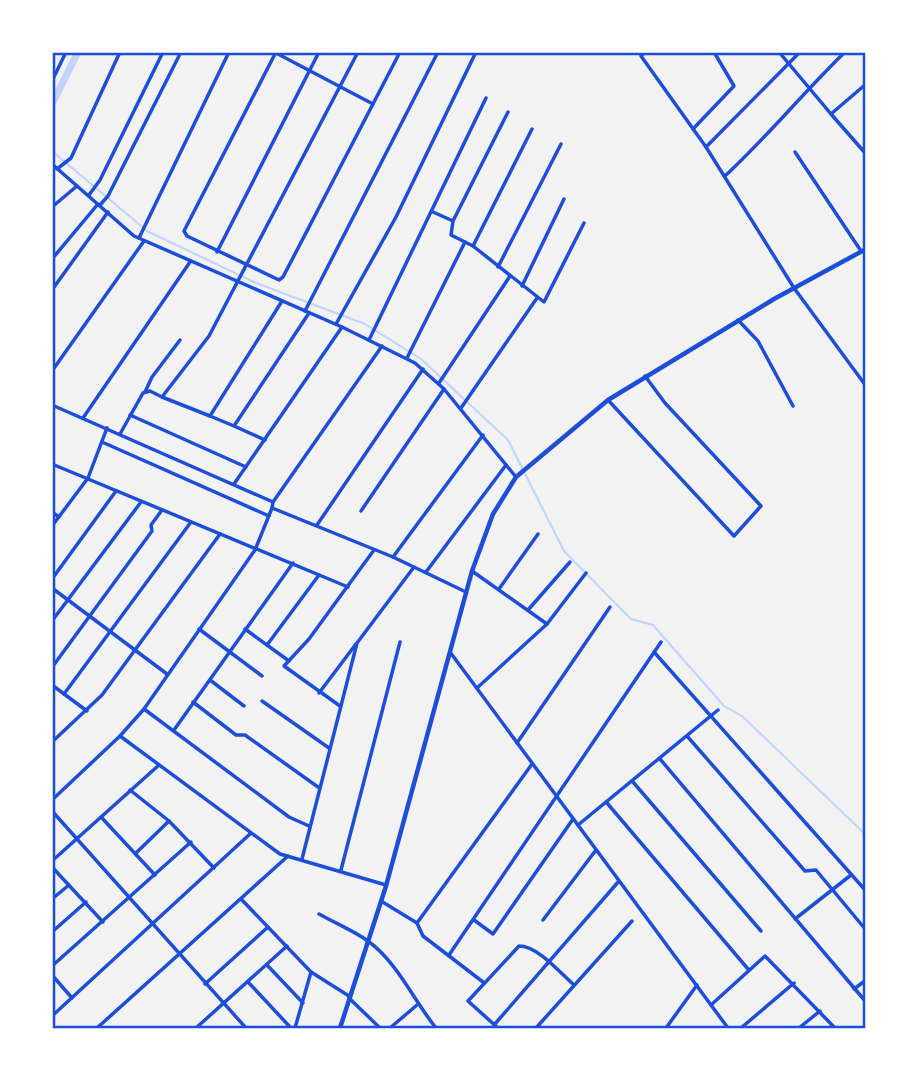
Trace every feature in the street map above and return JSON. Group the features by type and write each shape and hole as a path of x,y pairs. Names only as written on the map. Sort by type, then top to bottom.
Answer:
{"street":[{"path":"52,81 66,52"},
{"path":"58,167 71,158 120,52"},
{"path":"91,193 100,180 163,52"},
{"path":"52,259 108,196 181,52"},
{"path":"139,237 229,52"},
{"path":"217,252 319,52"},
{"path":"162,397 209,336 248,267 358,52"},
{"path":"373,104 275,53 184,228 187,236 276,279 284,277 400,52"},
{"path":"234,426 307,311 438,52"},
{"path":"337,323 396,217 477,52"},
{"path":"693,129 734,86 714,52"},
{"path":"779,52 866,154"},
{"path":"706,147 800,52"},
{"path":"725,176 773,131 809,88 845,52"},
{"path":"643,54 725,176 794,288 866,386"},
{"path":"831,114 864,88"},
{"path":"370,338 486,98"},
{"path":"508,112 450,232 473,246 537,298 545,301 584,223"},
{"path":"473,246 532,129"},
{"path":"498,267 561,144"},
{"path":"341,1028 386,886 472,571 493,514 516,476 608,400 738,320 863,250 795,152"},
{"path":"52,164 77,186 91,193 108,212 144,241 337,323 408,357 440,382 463,406 516,476"},
{"path":"52,207 77,186"},
{"path":"522,286 564,199"},
{"path":"432,211 453,221"},
{"path":"52,290 108,212"},
{"path":"52,371 144,241"},
{"path":"408,357 465,242"},
{"path":"83,418 190,262"},
{"path":"440,382 510,276"},
{"path":"463,406 537,298"},
{"path":"210,416 282,301"},
{"path":"738,320 758,341 793,406"},
{"path":"234,484 342,327"},
{"path":"120,434 152,377 180,340"},
{"path":"52,800 120,736 144,709 255,550 273,502 382,346"},
{"path":"317,525 423,369"},
{"path":"608,400 734,536 761,506 665,403 645,376"},
{"path":"361,511 444,389"},
{"path":"145,392 265,440"},
{"path":"52,405 273,502"},
{"path":"130,415 246,467"},
{"path":"52,526 88,478 107,428"},
{"path":"393,557 483,435"},
{"path":"102,442 268,516"},
{"path":"52,464 348,587"},
{"path":"426,572 506,465"},
{"path":"52,579 116,491"},
{"path":"52,621 141,501"},
{"path":"272,508 393,557 466,592"},
{"path":"52,666 152,531 151,525 162,510"},
{"path":"52,512 59,517"},
{"path":"64,694 191,522"},
{"path":"52,742 87,711 220,534"},
{"path":"499,589 538,534"},
{"path":"340,707 284,666 348,587 374,550"},
{"path":"528,610 570,562"},
{"path":"174,730 293,563"},
{"path":"319,692 414,567"},
{"path":"472,571 547,624"},
{"path":"476,688 547,624 586,573"},
{"path":"267,645 319,575"},
{"path":"52,588 167,674"},
{"path":"517,743 610,607"},
{"path":"199,628 262,676"},
{"path":"246,629 289,661"},
{"path":"341,870 400,642"},
{"path":"449,955 661,642"},
{"path":"302,859 318,787 357,643"},
{"path":"450,652 729,1028"},
{"path":"654,652 668,667 670,674 711,715 866,891"},
{"path":"209,679 244,706"},
{"path":"52,693 55,687 87,711"},
{"path":"262,701 329,748"},
{"path":"193,702 236,735 245,735 318,787"},
{"path":"144,709 289,817 309,826"},
{"path":"578,825 718,710"},
{"path":"120,736 250,834 288,856 341,870 386,886"},
{"path":"687,736 805,871 817,870 866,930"},
{"path":"660,759 866,1002"},
{"path":"417,923 533,764"},
{"path":"52,861 159,765"},
{"path":"633,782 761,931"},
{"path":"130,790 169,821 214,868"},
{"path":"607,803 748,969"},
{"path":"52,811 246,1028"},
{"path":"100,817 155,875"},
{"path":"474,920 493,934 573,819"},
{"path":"135,853 169,821"},
{"path":"52,1016 250,834"},
{"path":"52,966 191,842"},
{"path":"543,920 596,850"},
{"path":"97,1028 288,856"},
{"path":"52,867 103,922"},
{"path":"795,919 852,875"},
{"path":"494,1025 619,881"},
{"path":"52,899 69,884"},
{"path":"242,900 312,972 349,997 380,1028"},
{"path":"381,901 417,923 423,936 483,982"},
{"path":"52,932 86,902"},
{"path":"319,914 369,942 413,993 417,1005 436,1028"},
{"path":"536,1028 632,921"},
{"path":"205,984 268,927"},
{"path":"198,1028 287,946"},
{"path":"499,1028 468,1001 519,946 524,946 548,962 574,985"},
{"path":"711,1005 763,956 769,956 835,1028"},
{"path":"267,965 303,1003"},
{"path":"248,982 293,1028 312,972"},
{"path":"52,975 72,998"},
{"path":"854,989 866,980"},
{"path":"741,1028 794,983"},
{"path":"666,1028 697,985"},
{"path":"390,1028 417,1005"},
{"path":"799,1028 820,1011"},
{"path":"718,1028 723,1021"}],"waterway":[{"path":"52,104 78,52"},
{"path":"52,151 147,231 256,283 365,324 421,359 508,440 564,551 631,619 653,625 724,706 742,716 866,835"}]}
